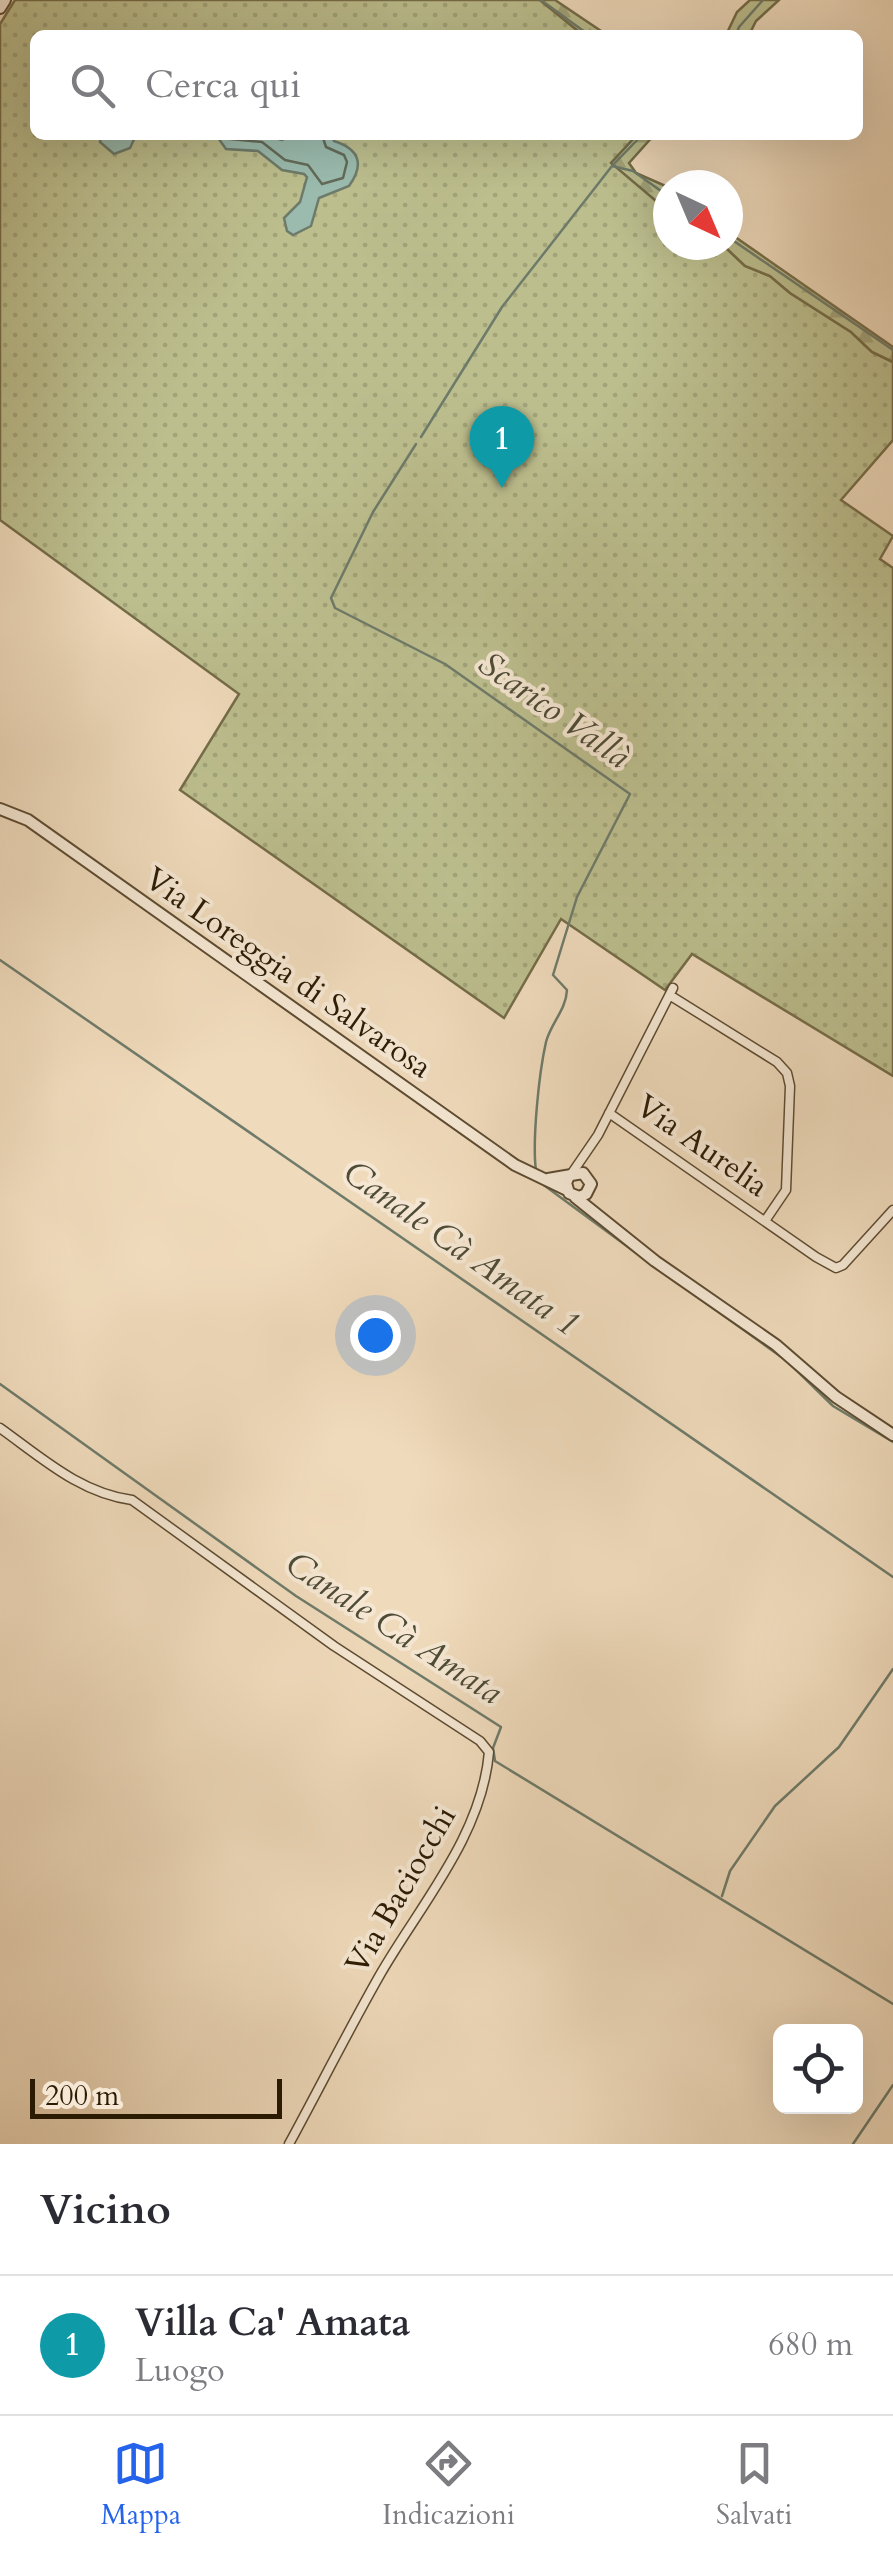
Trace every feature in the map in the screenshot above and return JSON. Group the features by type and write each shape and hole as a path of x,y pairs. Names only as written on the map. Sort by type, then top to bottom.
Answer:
{"street":[{"path":"0,8 5,0"},
{"name":"Via Loreggia di Salvarosa","path":"0,808 28,820 515,1164 571,1194 654,1261 776,1345 836,1397 893,1435"},
{"name":"Via Aurelia","path":"765,1221 786,1190 788,1074 777,1062 672,992 610,1113 765,1221 821,1260 838,1268 893,1210"},
{"path":"591,1148 590,1183 582,1196 571,1194 571,1175 610,1113"},
{"path":"541,1177 583,1173 590,1183"},
{"name":"Via Loreggia di Salvarosa","path":"590,1183 604,1218"},
{"name":"Via Baciocchi","path":"0,1428 87,1490 132,1500 334,1646 480,1741 489,1752 488,1773 465,1835 380,1974 289,2144"}],"green space":[{"path":"15,0 540,0 577,30 30,30 30,140 633,140 612,163 653,198 653,260 739,260 770,276 851,332 872,352 893,362 893,440 841,500 893,536 880,559 893,568 893,1076 692,954 665,990 561,919 504,1018 180,790 239,694 0,520 0,24"},
{"path":"540,0 555,0 600,30 577,30"},
{"path":"750,0 779,0 752,30 728,30 737,12"},
{"path":"632,140 650,140 629,163 636,173 653,180 653,198 611,163"},
{"path":"743,242 893,347 893,362 872,352 851,332 770,276 739,260 743,260"}],"water":[{"path":"134,140 130,148 114,154 100,142"},
{"path":"220,140 334,140 349,148 358,164 349,186 319,198 311,226 293,235 287,231 284,218 300,202 307,177 282,170 258,151 226,149"}],"waterway":[{"path":"541,0 582,30"},
{"path":"738,30 763,0"},
{"path":"637,140 612,166 633,171 653,185"},
{"name":"Scarico Vallà","path":"421,437 502,307 612,166"},
{"path":"743,247 893,350"},
{"name":"Scarico Vallà","path":"416,444 373,512 331,598 335,608 445,664 630,794 577,897 553,975 567,990 543,1055 536,1171"},
{"name":"Canale Cà Amata 1","path":"0,960 893,1577"},
{"name":"Scarico Vallà","path":"541,1183 647,1261"},
{"name":"Scarico Vallà","path":"678,1283 787,1361 833,1406 893,1442"},
{"name":"Canale Cà Amata","path":"0,1384 296,1596 501,1727 493,1748 495,1761 893,2004"},
{"name":"Canale Cà Amata 1","path":"722,1896 730,1871 775,1806 839,1747 893,1669"},
{"name":"Canale Cà Amata","path":"853,2144 893,2085"}],"place":[{"name":"Villa Ca' Amata","path":"502,488"}]}
